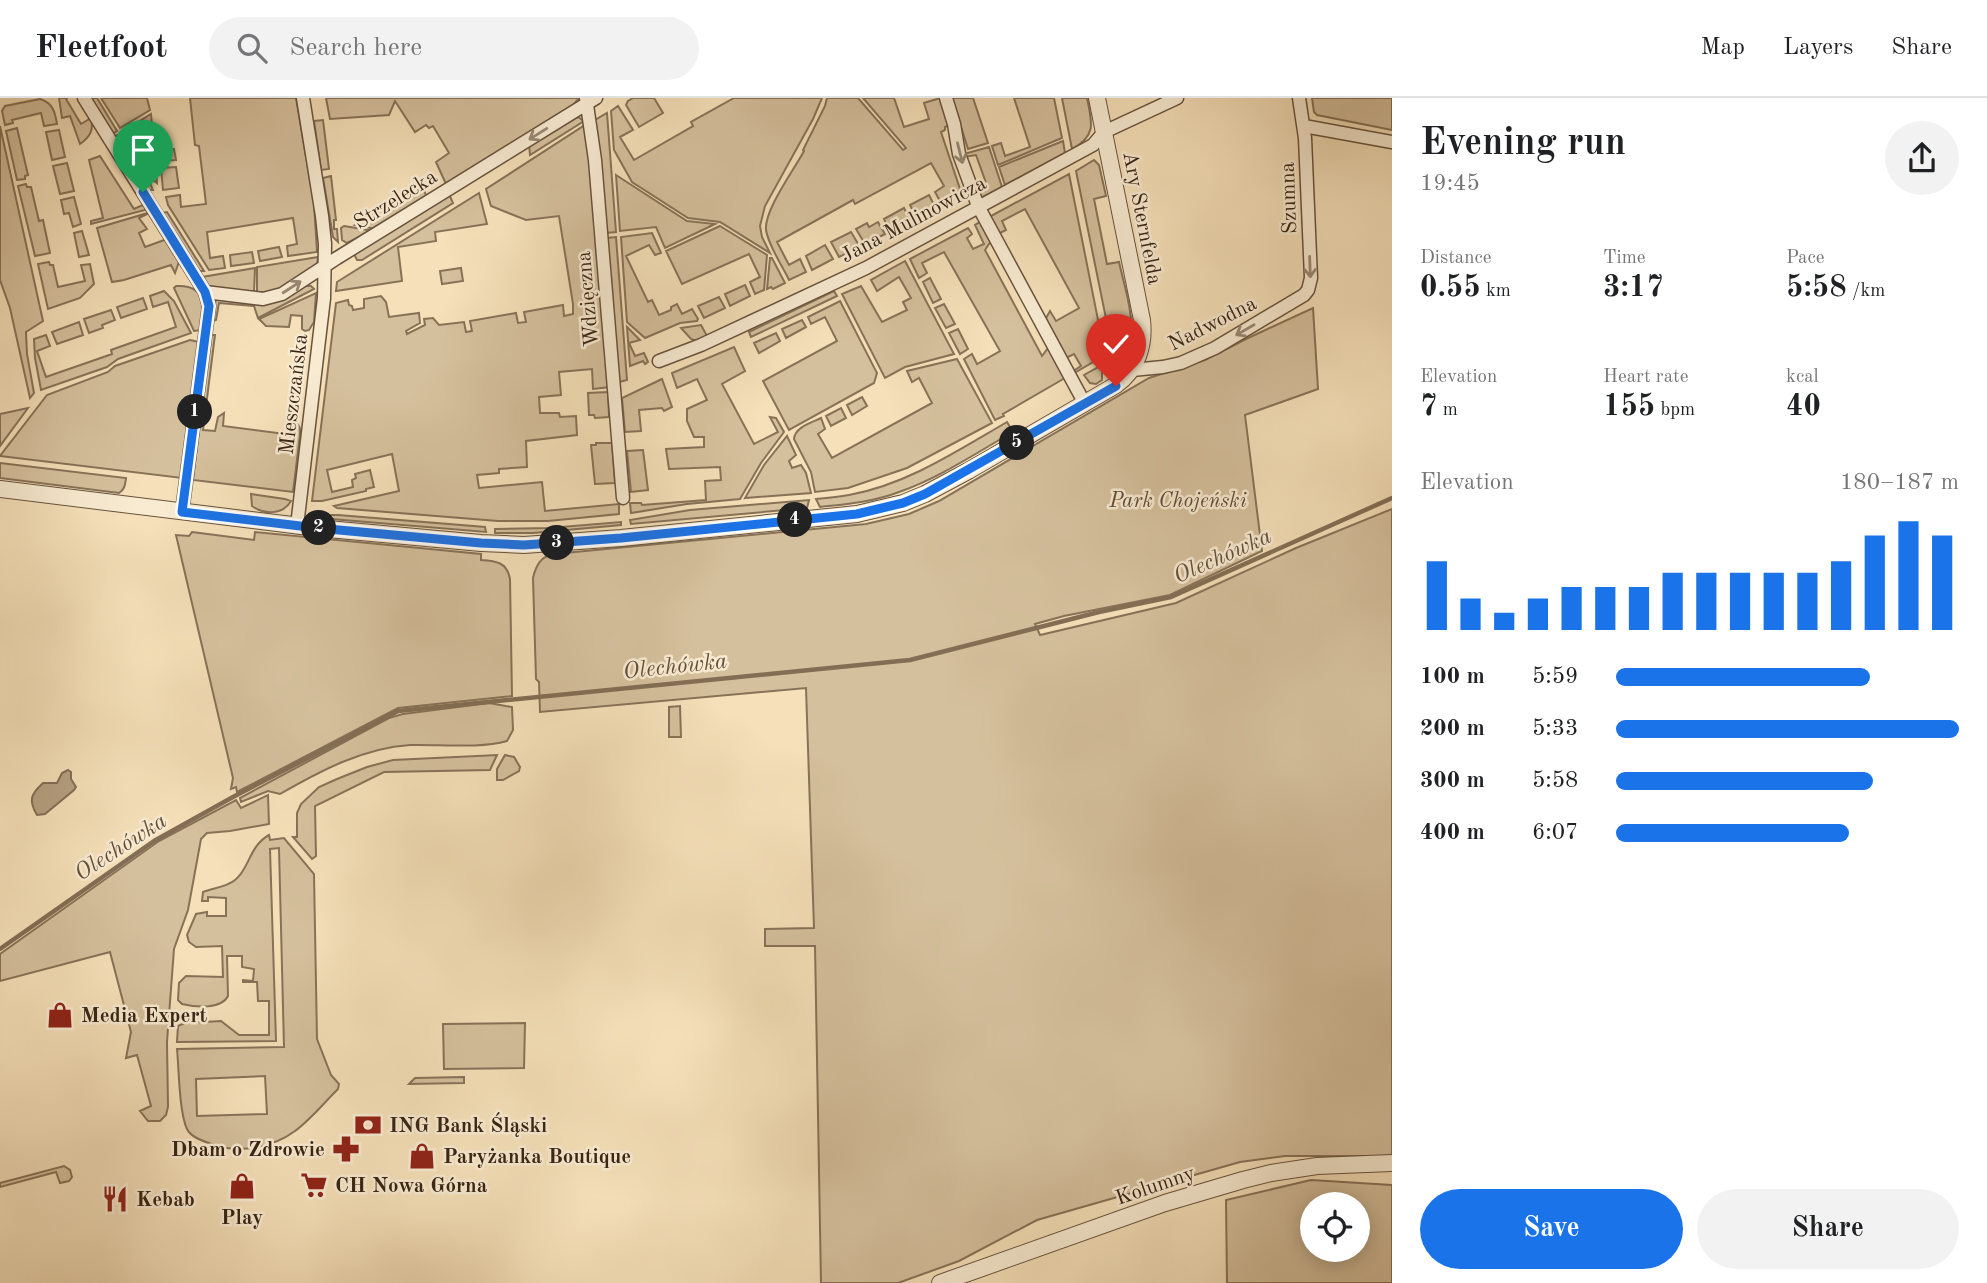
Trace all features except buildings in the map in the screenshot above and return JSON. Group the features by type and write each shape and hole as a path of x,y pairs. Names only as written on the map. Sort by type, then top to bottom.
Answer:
{"street":[{"path":"84,98 205,292 209,306 182,512"},
{"name":"Mieszczańska","path":"297,526 324,298 325,266 322,216 303,98"},
{"path":"946,98 959,154 978,206 1085,404"},
{"name":"Ary Sternfelda","path":"1097,98 1143,330 1141,346 1132,370"},
{"name":"Jana Mulinowicza","path":"659,361 701,345 866,268 1093,145 1104,132 1177,98"},
{"name":"Szumna","path":"1299,98 1304,126 1311,278 1304,295"},
{"name":"Strzelecka","path":"205,292 263,299 282,294 589,100"},
{"name":"Wdzięczna","path":"589,100 623,498"},
{"path":"1304,126 1392,142"},
{"name":"Nadwodna","path":"1132,370 1163,368 1181,363 1215,348 1304,295"},
{"path":"0,489 297,526 524,545 857,514 903,503 925,494 1116,386 1132,370"},
{"name":"Kolumny","path":"940,1283 1178,1199 1243,1180 1317,1166 1392,1163"}],"green space":[{"path":"59,98 67,98 81,124 91,118 90,133 80,144 70,116 62,118"},
{"path":"89,98 97,98 117,131 112,134"},
{"path":"101,98 147,98 150,110 120,128"},
{"path":"190,98 296,98 314,203 317,252 288,256 287,246 297,244 293,218 207,232 210,258 223,256 225,268 209,270 168,205 166,197 180,195 181,207 206,204"},
{"path":"326,98 579,98 574,104 446,184 436,162 449,153 433,126 429,128 426,125 415,132 395,101 389,115 330,119"},
{"path":"633,98 654,98 663,113 639,127 626,105"},
{"path":"734,98 822,98 765,206 760,226 770,253 720,222 688,218 632,182 614,150 611,111 618,106 633,130 620,137 634,160 693,126 691,122"},
{"path":"827,98 858,98 903,150 906,148 863,98 894,98 904,127 929,119 924,103 940,98 950,125 941,132 961,192 941,203 935,192 944,186 931,163 855,204 853,200 777,242 789,265 800,259 806,272 789,280 770,242 766,230 767,222 775,201 804,151"},
{"path":"952,98 973,98 988,143 968,149"},
{"path":"1014,98 1054,98 1062,138 998,165 992,146 1001,143 1005,156 1030,147"},
{"path":"1062,98 1087,98 1089,107 1089,133 1086,139 1072,149"},
{"path":"1312,98 1392,98 1392,130 1317,115"},
{"path":"40,99 53,108 57,124 44,126 41,113 12,120 13,123 5,125 2,111 5,106"},
{"path":"607,113 616,232 606,233 595,120"},
{"path":"151,114 157,183 122,132"},
{"path":"576,116 584,121 530,155 529,144"},
{"path":"323,120 329,169 321,170 314,121"},
{"path":"585,125 610,387 593,389 592,369 559,372 561,395 539,397 540,413 559,413 560,417 576,416 577,435 526,441 527,467 499,469 499,473 477,475 479,488 542,482 545,511 619,504 619,514 548,521 498,521 334,506 399,491 392,454 327,470 332,492 353,487 355,474 370,470 374,487 322,501 312,501 336,303 348,300 353,310 364,308 364,299 381,296 386,302 389,317 419,313 420,323 406,331 407,334 425,325 424,319 433,318 439,325 464,322 466,332 472,331 470,321 516,313 518,323 526,322 524,312 563,305 564,316 573,314 559,216 526,220 491,206 486,189"},
{"path":"0,126 43,321 26,332 34,393 30,398 10,308 0,280"},
{"path":"17,128 28,175 25,179 17,180 6,131"},
{"path":"59,130 65,157 52,160 46,132"},
{"path":"119,134 153,190 148,190 114,137"},
{"path":"168,138 169,149 174,149 176,160 160,161 158,140"},
{"path":"1063,141 1065,153 1005,185 999,167"},
{"path":"989,147 1002,187 979,199 975,187 986,183 976,155 964,157 964,154"},
{"path":"100,156 134,209 145,204 149,209 91,224 91,221 103,218 89,160"},
{"path":"1094,160 1099,165 1106,196 1094,199 1107,264 1119,262 1131,323 1128,352 1121,365 1109,376 1111,343 1076,171"},
{"path":"67,163 74,191 60,194 53,166"},
{"path":"176,167 179,188 163,190 161,168"},
{"path":"1069,174 1102,340 1102,357 1074,373 1073,371 1081,366 1074,354 1066,358 1045,320 1050,311 1056,321 1079,308 1025,209 1002,221 1006,230 998,234 990,219 991,216"},
{"path":"616,175 687,221 715,224 665,248 656,227 620,231"},
{"path":"331,176 336,220 334,229 337,229 338,242 333,237 323,178"},
{"path":"26,184 31,187 39,221 43,220 50,253 35,256 18,186"},
{"path":"421,184 427,197 375,229 355,225"},
{"path":"479,193 487,224 435,232 436,241 398,247 402,281 336,291 337,282"},
{"path":"449,194 453,203 362,260 357,260 354,254"},
{"path":"929,195 935,207 916,217 910,205"},
{"path":"74,197 81,224 73,227 69,213 64,214 61,200"},
{"path":"904,208 910,220 890,231 884,219"},
{"path":"151,212 139,218 147,229 139,233 145,247 167,239 180,259 175,273 171,265 112,282 97,228"},
{"path":"167,212 204,271 199,271 162,213"},
{"path":"878,222 885,234 865,244 856,229 867,223 869,227"},
{"path":"980,222 991,241 985,250 1042,356 1048,348 1065,378 995,420 964,359 972,354 977,364 1000,351 944,252 922,263 927,273 919,278 910,259 968,228 972,234 967,238 973,249 984,244 975,225"},
{"path":"344,226 369,232 347,243 342,240 341,228"},
{"path":"720,226 767,255 764,290 755,294 750,282 760,277 749,254 682,284 666,251"},
{"path":"82,231 89,255 79,257 74,233"},
{"path":"851,232 860,247 839,257 831,242"},
{"path":"652,233 661,253 655,255 649,245 626,256 648,302 652,300 659,315 677,304 682,314 692,309 698,319 680,323 645,338 627,322 621,237"},
{"path":"616,237 627,380 619,382 607,238"},
{"path":"825,245 833,259 812,270 806,256"},
{"path":"279,247 282,257 260,261 258,251"},
{"path":"252,252 254,263 231,266 230,255"},
{"path":"318,257 317,266 289,285 274,291 257,292 257,267"},
{"path":"770,258 785,283 767,289"},
{"path":"905,261 954,354 905,367 885,378 842,294 861,286 882,322 907,310 903,302 911,298 899,277 877,291 871,280"},
{"path":"49,262 53,265 58,287 85,281 81,265 90,264 94,284 80,298 48,309 38,264"},
{"path":"255,268 254,292 209,287 202,277"},
{"path":"461,268 463,281 442,284 440,271"},
{"path":"930,278 941,299 933,303 923,282"},
{"path":"745,285 750,296 730,306 725,294"},
{"path":"186,286 198,293 202,306 201,330 194,331 174,288"},
{"path":"306,286 314,289 258,318 254,306 219,303 216,320 212,321 216,299 267,303"},
{"path":"164,291 174,301 191,333 41,390 34,339 46,335 50,346 37,351 46,377 112,354 111,350 176,327 168,302 153,307 150,296"},
{"path":"834,291 837,296 751,337 749,332"},
{"path":"316,293 314,322 309,330 302,329 302,316 291,315 289,327 266,326 259,319"},
{"path":"719,297 725,308 704,318 698,306"},
{"path":"143,298 147,309 121,318 117,307"},
{"path":"840,301 877,373 874,383 789,430 763,381 837,341 825,317 811,324 808,317"},
{"path":"944,304 955,324 946,328 935,308"},
{"name":"Park Chojeński","path":"1313,308 1318,389 1245,415 1262,551 1170,595 1035,624 1040,635 1176,603 1296,548 1392,509 1392,1156 1285,1156 1240,1162 1037,1220 959,1261 898,1283 821,1283 815,946 765,946 765,929 814,928 806,688 540,712 539,682 536,679 533,578 538,565 542,559 554,554 866,524 909,514 939,501 1149,378 1205,360"},
{"path":"111,310 115,320 89,333 84,319"},
{"path":"802,320 806,327 786,338 782,329"},
{"path":"79,322 83,335 57,344 52,332"},
{"path":"701,325 707,336 697,341 691,339 681,328"},
{"path":"627,327 640,340 629,343 635,356 644,353 648,362 645,364 643,361 630,366"},
{"path":"958,329 968,349 960,354 949,333"},
{"path":"776,333 780,341 759,353 754,343"},
{"path":"210,335 215,335 203,430 215,431 218,417 224,413 223,426 293,435 295,423 297,424 300,435 293,492 193,480"},
{"path":"190,340 199,342 192,403 187,404 186,409 191,410 182,478 0,456 47,395 108,372 115,366"},
{"path":"734,347 745,371 722,384 754,444 778,432 770,417 776,418 784,432 761,463 740,499 631,513 630,503 642,505 706,500 705,481 721,480 720,467 669,469 666,449 704,447 704,437 694,437 687,421 687,409 707,400 697,379 677,388 672,373"},
{"path":"957,359 992,423 907,468 848,488 815,492 811,472 794,439 800,428 821,418 825,429 818,434 832,458 932,403 919,378 912,382 907,371"},
{"path":"1102,365 1102,380 1096,384 1090,383 1084,375"},
{"path":"662,379 672,407 664,411 662,408 639,410 641,431 625,432 622,398"},
{"path":"608,392 609,417 595,418 594,415 589,415 588,393"},
{"path":"862,397 867,406 852,415 847,405"},
{"path":"28,408 0,446 0,414"},
{"path":"841,408 846,418 831,426 826,416"},
{"path":"1007,422 1013,432 957,465 914,486 850,504 820,507 816,499 870,490 911,475"},
{"path":"787,436 796,455 789,461 792,468 801,465 811,493 745,498 764,465"},
{"path":"612,443 615,483 595,484 591,445"},
{"path":"643,450 648,490 631,492 627,451"},
{"path":"0,463 126,478 124,488 119,493 0,478"},
{"path":"251,494 291,501 283,509 268,512 252,506"},
{"path":"809,500 807,508 631,524 630,520 690,510"},
{"path":"313,515 485,527 486,532 319,518"},
{"path":"621,522 621,525 533,533 495,533 495,529"},
{"path":"192,532 254,540 255,532 481,554 481,560 500,564 509,573 512,696 398,708 237,792 236,787 231,789 233,778 176,535 189,536"},
{"path":"489,703 512,707 513,730 507,741 471,746 410,745 375,751 326,769 280,794 268,791 241,802 240,798 389,718"},
{"path":"680,706 681,737 669,737 669,707"},
{"path":"497,755 490,770 384,772 315,806 316,856 312,859 293,837 297,837 297,813 301,804 319,787 337,779 393,760"},
{"path":"505,755 514,757 520,767 519,771 503,780 497,780 497,769"},
{"path":"268,795 269,824 207,833 201,839 188,910 174,949 167,1042 168,1107 166,1115 160,1121 148,1121 140,1111 151,1106 137,1055 126,1058 131,1032 110,952 0,981 0,954 159,841 236,800 241,808"},
{"path":"269,835 270,840 284,838 314,874 317,1039 331,1075 339,1084 338,1089 302,1126 282,1139 246,1149 230,1149 199,1139 187,1129 181,1101 177,1049 284,1047 279,848 270,849 276,1041 177,1042 178,1026 185,1023 221,1021 239,1035 269,1035 269,1001 258,1001 257,982 243,982 253,981 254,969 242,967 242,956 227,956 228,996 220,1004 182,1004 178,1000 179,983 186,976 223,977 222,946 196,947 189,942 187,935 196,914 207,912 207,916 226,916 226,898 208,897 208,901 202,901 203,892 224,886 240,876 262,840","holes":["265,1076 267,1114 197,1116 196,1079"]},
{"path":"525,1023 524,1068 444,1069 443,1024"},
{"path":"464,1077 464,1083 409,1084 415,1078"},
{"path":"64,1166 70,1170 72,1177 69,1181 60,1183 56,1172 0,1187 0,1183"},
{"path":"1311,1180 1392,1185 1392,1283 1227,1283 1226,1200"}],"shaded area":[{"path":"68,770 76,787 74,790 45,814 37,815 32,805 36,791 43,783 57,783 62,773"}],"waterway":[{"name":"Olechówka","path":"0,949 154,841 398,711 910,660 1099,612 1171,597 1392,498"}],"place":[{"name":"Media Expert","path":"60,1015"},
{"name":"ING Bank Śląski","path":"368,1125"},
{"name":"Dbam o Zdrowie","path":"346,1149"},
{"name":"Paryżanka Boutique","path":"422,1156"},
{"name":"CH Nowa Górna","path":"314,1185"},
{"name":"Play","path":"242,1186"},
{"name":"Kebab","path":"115,1199"}],"route":[{"path":"143,192 205,292 209,306 182,512 317,528 524,545 857,514 916,499 1116,386"}]}
